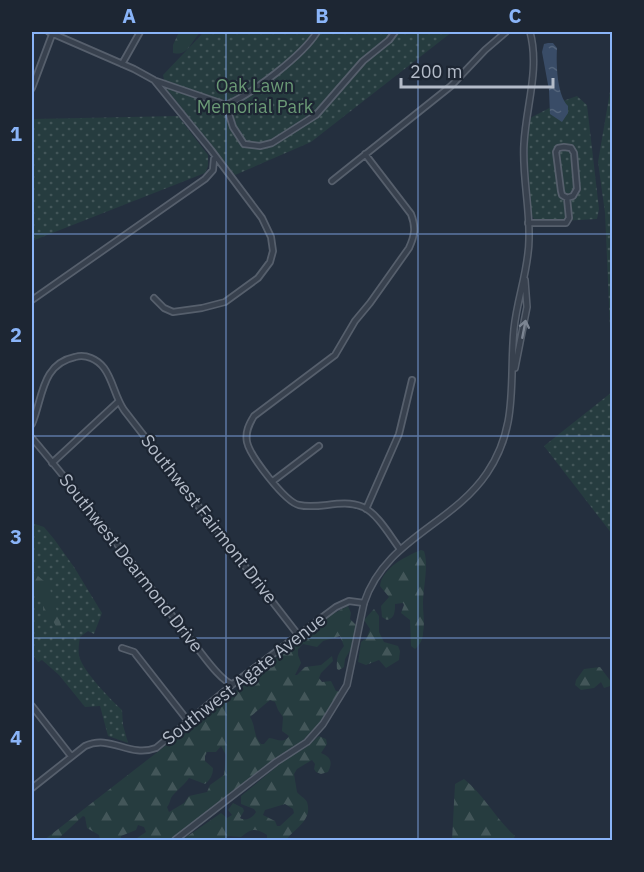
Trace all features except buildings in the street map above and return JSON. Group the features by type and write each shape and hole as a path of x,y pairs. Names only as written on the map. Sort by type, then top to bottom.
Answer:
{"street":[{"path":"32,87 51,32 154,80 226,105 241,99 276,72 311,42 317,32"},
{"path":"122,64 140,32"},
{"path":"226,105 233,127 244,144 260,146 273,143 316,115 363,61 389,40 395,32"},
{"path":"333,181 451,86 485,50 506,32"},
{"path":"175,840 276,762 307,742 323,724 347,685 364,603 377,575 400,549 460,503 488,472 507,432 512,406 514,328 529,247 524,152 535,62 530,32"},
{"path":"154,80 263,220 273,246 270,262 260,277 229,300 215,306 173,312 164,308 154,298"},
{"path":"564,147 571,148 574,153 577,189 573,196 567,198 562,195 561,191 556,152 558,148 564,147"},
{"path":"365,154 415,222 409,248 355,321 342,347 335,355 254,416 248,425 246,434 250,450 288,500 300,506 345,503 366,509 400,549"},
{"path":"32,300 205,179 215,166 214,156"},
{"path":"528,223 566,223 569,216 567,198"},
{"path":"513,378 526,315 527,298 524,279"},
{"name":"Southwest Fairmont Drive","path":"32,424 48,374 56,365 68,358 82,356 100,364 106,371 118,402 299,636"},
{"path":"366,509 399,434 412,380"},
{"path":"52,463 118,402"},
{"name":"Southwest Dearmond Drive","path":"32,438 206,659 227,683 233,684"},
{"path":"273,481 319,446"},
{"name":"Southwest Agate Avenue","path":"32,788 71,756 93,742 103,741 128,749 147,751 156,748 233,684 340,604 364,603"},
{"path":"122,648 134,652 188,721"},
{"path":"32,706 71,756"}],"green space":[{"path":"179,32 201,32 183,53 178,54 173,53 173,45"},
{"name":"Oak Lawn Memorial Park","path":"204,32 452,32 311,142 235,175 166,88 163,75"},
{"path":"612,80 612,374 605,213 598,162"},
{"path":"577,96 587,105 599,209 597,219 535,220 531,215 527,144 530,118"},
{"path":"178,116 208,155 208,166 205,173 32,241 32,119"},
{"path":"612,392 612,534 544,446"},
{"path":"32,523 44,527 54,539 102,613 94,634 88,631 80,637 79,655 93,680 122,710 128,743 108,736 100,706 85,707 59,675 42,660 38,662 32,654"},
{"path":"421,550 424,551 426,563 424,626 422,640 415,649 411,646 410,620 401,613 403,603 395,604 392,618 387,620 382,617 381,606 389,597 380,586 390,568"},
{"path":"32,571 50,586 61,625 58,630 52,619 43,611 43,603 36,589 32,592"},
{"path":"348,606 351,613 350,619 357,626 344,667 339,670 337,659 344,646 340,636 323,641 317,647 303,644 298,649 301,663 295,675 305,667 321,665 332,656 333,661 319,678 322,682 331,681 336,691 339,691 324,718 302,741 172,840 134,840 146,832 144,827 138,825 136,830 121,836 121,839 125,840 100,840 99,835 87,828 83,816 57,840 44,840 249,681 325,618","holes":["270,700 275,702 283,717 282,731 289,736 283,740 269,738 261,744 250,717","221,746 226,755 224,775 210,785 207,792 189,796 184,803 169,812 167,807 171,798 189,778 205,784 208,781 213,768 205,761 205,756 207,752 216,752"]},
{"path":"374,609 379,616 379,632 384,642 398,646 400,651 399,660 386,668 379,660 366,665 358,662 361,642 367,637 370,629 364,620"},
{"path":"600,667 612,683 610,686 604,688 601,682 594,688 581,690 575,685 584,669"},
{"path":"319,736 326,739 327,744 321,753 329,758 330,765 328,772 321,774 314,769 315,764 312,760 297,769 294,774 297,792 307,802 308,814 286,840 267,840 267,835 253,830 241,837 228,836 225,840 182,840 221,813 227,818 232,815 228,810 233,803 243,808 244,811 240,818 251,817 256,812 241,804 241,796 286,759 305,748","holes":["285,804 293,809 294,813 280,826 263,815 265,810"]},
{"path":"464,779 515,836 513,840 452,840 455,784"}],"water":[{"path":"553,43 557,48 559,87 568,106 568,113 562,122 550,114 549,90 542,52 544,44"}]}
